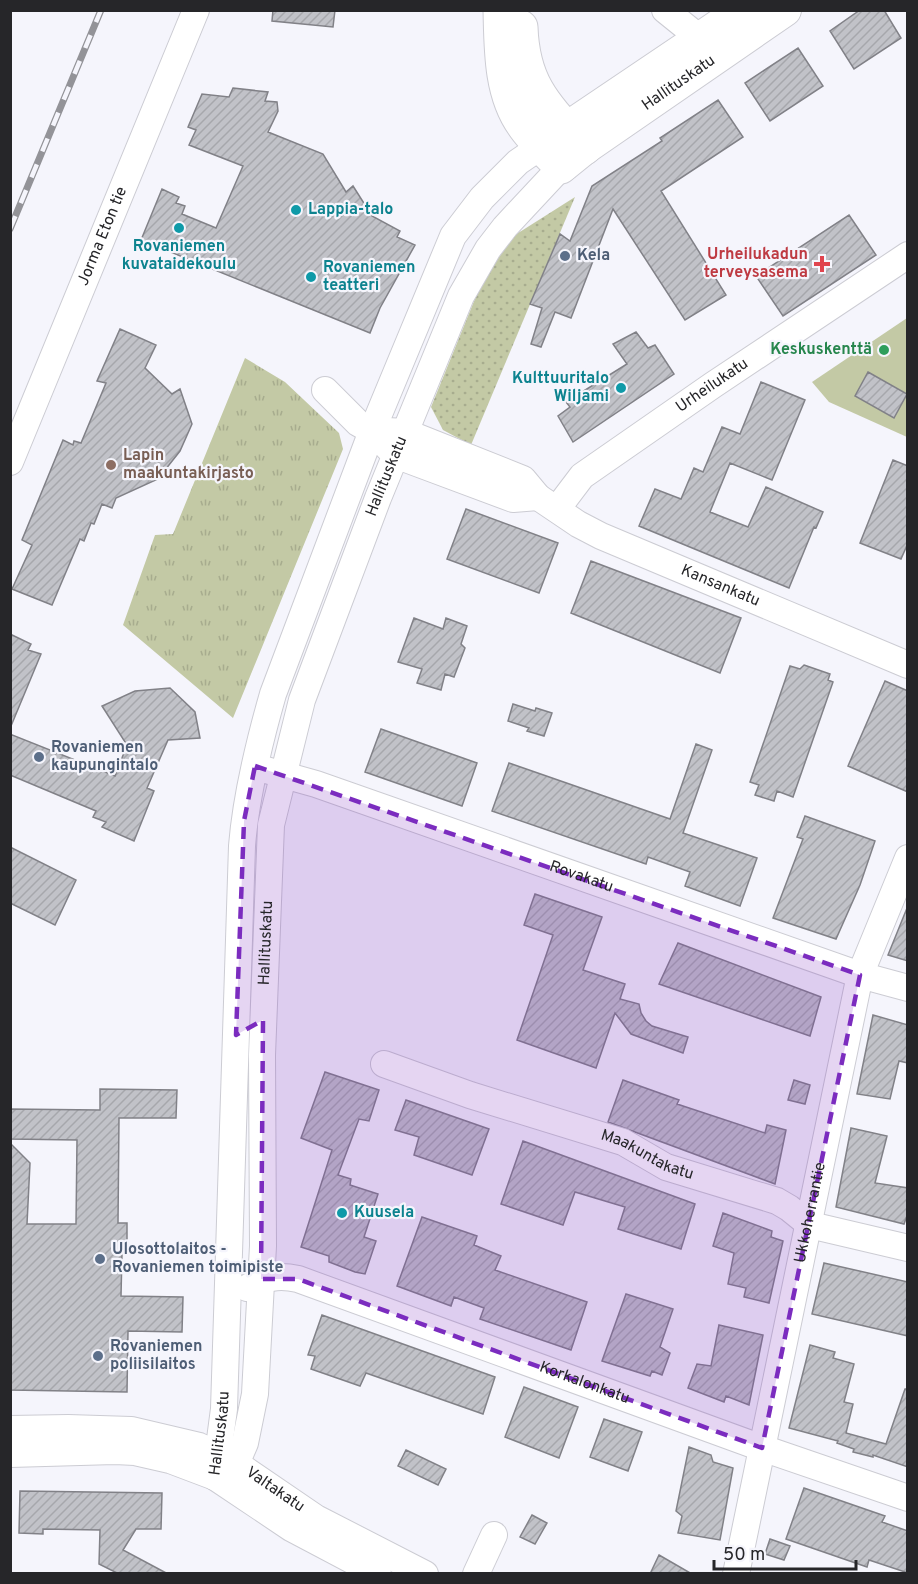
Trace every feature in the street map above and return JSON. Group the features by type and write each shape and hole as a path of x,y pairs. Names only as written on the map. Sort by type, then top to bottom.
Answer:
{"highway":[{"path":"500,10 502,55 510,99 522,124 564,147"},
{"path":"520,10 521,46 530,77 564,147"}],"main road":[{"name":"Hallituskatu","path":"564,147 741,10"},
{"name":"Hallituskatu","path":"564,147 785,10"}],"street":[{"name":"Jorma Eton tie","path":"10,462 196,10"},
{"path":"665,10 691,32 704,37"},
{"name":"Hallituskatu","path":"224,1465 226,1302 242,846 244,821 255,766 273,694 372,431 453,236 482,198 518,162 564,147"},
{"name":"Hallituskatu","path":"224,1465 245,1443 255,1394 263,1246 262,1055 271,825 302,700 400,443 456,306 474,273 505,227 564,147"},
{"name":"Urheilukatu","path":"548,503 582,476 713,385 908,255"},
{"path":"325,390 358,423 372,431 513,498 548,503"},
{"name":"Kansankatu","path":"548,503 578,524 601,536 908,665"},
{"name":"Rovakatu","path":"255,766 860,975 908,988"},
{"name":"Ukkoherrantie","path":"736,1574 860,975 908,858"},
{"path":"262,1055 236,1035 263,1020"},
{"name":"Maakuntakatu","path":"384,1064 490,1102 623,1143 666,1167 777,1201 810,1225 908,1248"},
{"name":"Korkalonkatu","path":"261,1279 289,1277 298,1279 762,1448 908,1498"},
{"path":"226,1302 261,1279"},
{"name":"Valtakatu","path":"10,1429 130,1430 184,1441 316,1518 425,1574"},
{"name":"Valtakatu","path":"10,1454 135,1452 170,1460 224,1465 291,1528 378,1574"},
{"path":"476,1574 494,1535"}],"highlighted area":[{"path":"255,766 860,975 762,1448 298,1279 261,1279 263,1020 236,1035 244,821"}],"green space":[{"path":"575,197 471,445 443,430 431,407 483,279 515,235"},
{"name":"Keskuskenttä","path":"907,318 907,437 829,402 812,382"},
{"path":"245,358 285,382 339,433 343,449 233,718 123,625 155,535 173,534"}],"building":[{"path":"273,10 335,10 333,27 272,21"},
{"path":"860,10 884,10 901,38 854,69 830,31"},
{"path":"798,48 823,86 770,121 745,83"},
{"name":"Lappia-talo","path":"233,88 268,92 265,101 277,102 278,111 268,132 323,154 346,192 353,186 372,216 400,231 397,237 415,245 380,308 370,333 141,240 162,189 179,197 176,203 185,206 182,214 216,228 243,166 189,145 196,130 188,127 202,94 229,97"},
{"path":"718,100 743,137 661,191 726,295 685,320 613,209 571,318 555,312 541,347 531,344 542,308 530,304 560,234 570,241 592,186 662,141 660,138"},
{"path":"849,215 876,255 783,316 756,276"},
{"name":"Lapin maakuntakirjasto","path":"120,329 156,345 145,368 172,394 180,389 192,424 180,451 158,479 116,498 112,508 102,504 84,541 80,539 52,605 12,589 32,545 22,540 63,440 73,445 74,441 81,443 106,383 97,381"},
{"name":"Kulttuuritalo Wiljami","path":"636,332 648,348 655,345 674,374 573,442 558,416 570,407 566,402 627,364 613,344"},
{"path":"868,372 907,394 894,418 855,396"},
{"path":"761,382 805,400 772,480 730,463 710,512 748,527 766,487 823,512 816,528 814,527 789,588 639,526 655,489 681,499 694,468 703,472 722,427 740,434"},
{"path":"893,460 908,466 908,543 901,559 860,543"},
{"path":"466,509 558,543 539,593 447,559"},
{"path":"591,561 741,618 720,673 571,613"},
{"path":"414,618 443,629 446,618 467,626 461,644 465,648 454,677 445,674 441,690 417,683 422,669 398,662"},
{"name":"Rovaniemen kaupungintalo","path":"10,634 31,644 28,650 41,654 11,726"},
{"path":"804,665 830,674 828,680 833,682 793,797 777,791 774,801 755,795 759,785 750,782 790,666 800,669"},
{"path":"885,681 908,691 908,792 848,766"},
{"name":"Rovaniemen kaupungintalo","path":"170,688 195,712 200,738 168,740 147,788 154,791 134,841 102,827 106,822 93,817 96,811 10,775 10,734 115,776 127,745 102,706 135,691"},
{"path":"513,704 535,711 536,708 552,713 544,736 527,731 529,728 508,721"},
{"path":"381,729 477,763 462,806 365,772"},
{"path":"696,744 712,750 683,833 757,858 740,906 685,886 690,872 648,857 646,864 492,811 509,763 670,819"},
{"path":"805,816 875,841 860,885 836,939 773,918 803,839 797,837"},
{"path":"10,847 76,880 55,925 10,903"},
{"path":"535,894 602,917 583,970 625,984 620,999 639,1004 646,1021 652,1026 688,1037 683,1053 631,1034 615,1013 596,1068 517,1040 553,935 524,925"},
{"path":"908,909 908,961 888,955"},
{"path":"678,943 821,997 810,1036 659,984"},
{"path":"873,1015 908,1025 908,1063 899,1061 890,1099 857,1094"},
{"path":"325,1072 379,1090 369,1121 359,1119 338,1175 351,1179 350,1185 378,1194 364,1237 376,1241 365,1274 329,1262 329,1256 301,1247 332,1150 301,1138"},
{"path":"623,1080 679,1100 677,1104 765,1133 767,1125 786,1130 775,1184 608,1122"},
{"path":"794,1080 810,1085 805,1104 788,1100"},
{"path":"100,1089 177,1090 176,1118 119,1118 118,1223 127,1223 127,1252 122,1253 121,1296 183,1297 182,1332 128,1331 127,1392 10,1390 10,1143 30,1163 27,1224 76,1224 77,1140 10,1139 10,1109 100,1110"},
{"path":"406,1100 489,1129 472,1175 414,1155 419,1137 395,1130"},
{"path":"851,1128 887,1136 875,1183 908,1188 908,1213 904,1224 836,1207"},
{"path":"523,1141 695,1204 681,1249 618,1229 625,1207 575,1192 563,1225 501,1204"},
{"path":"723,1213 772,1231 771,1237 783,1241 769,1303 744,1297 746,1288 728,1284 734,1253 713,1246"},
{"path":"422,1217 477,1236 474,1245 501,1256 495,1270 587,1302 571,1350 480,1319 484,1308 454,1297 451,1306 397,1286"},
{"path":"824,1263 908,1282 908,1336 812,1314"},
{"path":"626,1294 673,1309 660,1347 670,1353 662,1375 652,1371 650,1376 602,1361"},
{"path":"322,1315 495,1377 483,1414 366,1373 360,1386 311,1369 315,1356 308,1355"},
{"path":"719,1325 763,1335 749,1405 726,1396 724,1402 688,1388 697,1364 711,1366"},
{"path":"810,1345 835,1352 833,1358 854,1364 844,1402 853,1404 846,1433 886,1444 905,1389 908,1389 908,1467 873,1455 873,1457 853,1452 854,1449 837,1443 838,1441 789,1428"},
{"path":"524,1387 578,1407 559,1458 505,1437"},
{"path":"604,1419 642,1432 628,1471 590,1457"},
{"path":"689,1447 711,1455 713,1462 733,1468 720,1540 678,1533 682,1516 676,1511"},
{"path":"406,1450 446,1469 438,1485 398,1466"},
{"path":"804,1488 885,1516 882,1522 908,1531 908,1573 869,1560 867,1567 786,1539"},
{"path":"20,1491 162,1493 161,1529 136,1529 123,1550 168,1574 119,1574 99,1564 100,1530 43,1529 43,1534 19,1533"},
{"path":"532,1515 547,1523 535,1544 520,1537"},
{"path":"770,1539 790,1546 784,1560 765,1554"},
{"path":"659,1555 692,1574 650,1574"}],"railway":[{"path":"10,229 101,10"}],"place":[{"name":"Lappia-talo","path":"296,210"},
{"name":"Rovaniemen kuvataidekoulu","path":"179,228"},
{"name":"Kela","path":"565,256"},
{"name":"Urheilukadun terveysasema","path":"822,264"},
{"name":"Rovaniemen teatteri","path":"311,277"},
{"name":"Keskuskenttä","path":"884,350"},
{"name":"Kulttuuritalo Wiljami","path":"621,388"},
{"name":"Lapin maakuntakirjasto","path":"111,465"},
{"name":"Rovaniemen kaupungintalo","path":"39,757"},
{"name":"Kuusela","path":"342,1213"},
{"name":"Ulosottolaitos - Rovaniemen toimipiste","path":"100,1259"},
{"name":"Rovaniemen poliisilaitos","path":"98,1356"}]}
